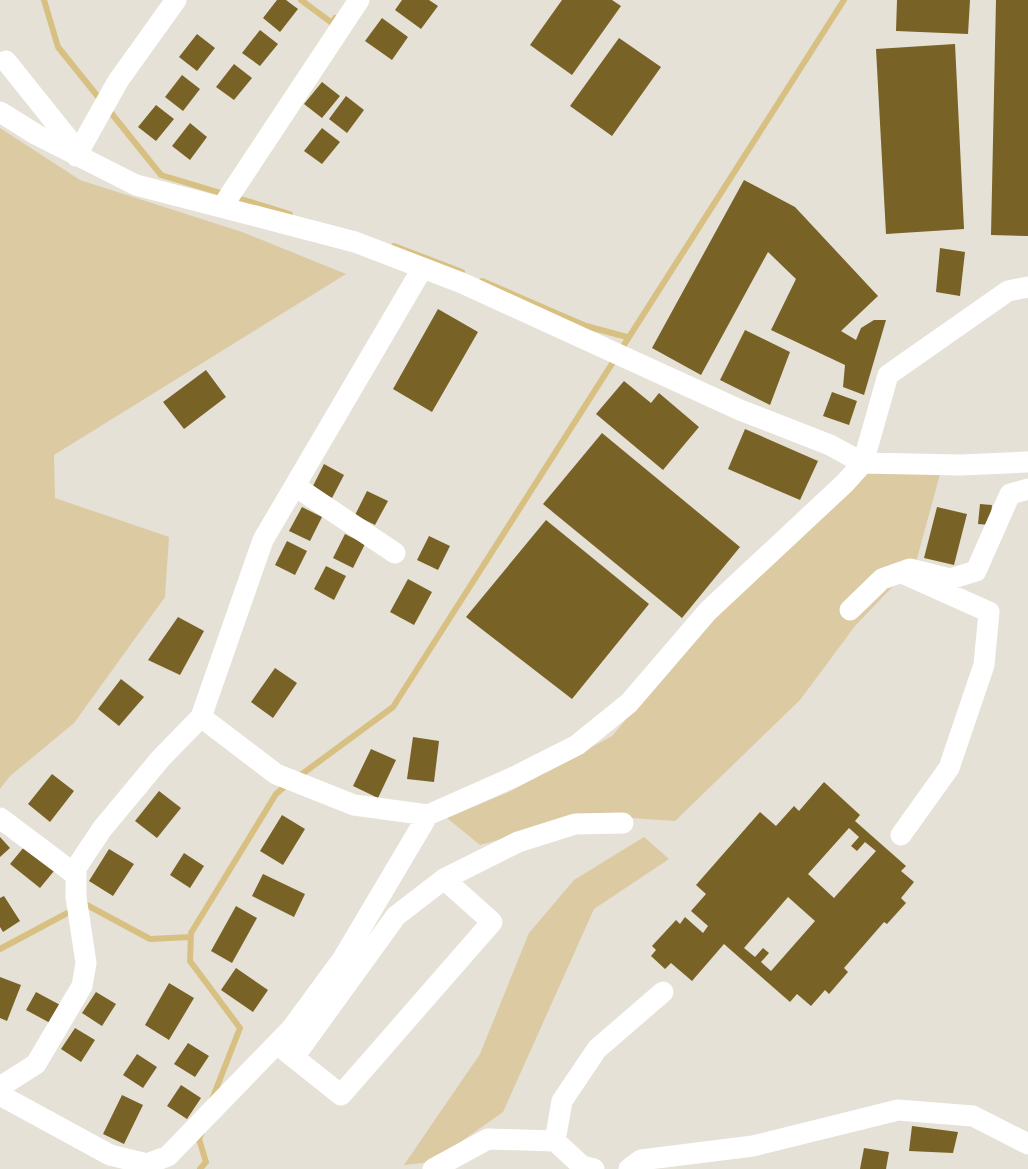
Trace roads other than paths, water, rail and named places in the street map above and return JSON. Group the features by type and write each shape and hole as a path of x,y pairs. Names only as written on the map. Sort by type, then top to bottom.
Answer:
{"street":[{"path":"77,153 112,92 176,0"},
{"path":"223,206 359,0"},
{"path":"6,61 77,153"},
{"path":"0,112 136,185 355,242 462,283 740,410 830,445 863,463 960,465 1028,462"},
{"path":"0,1087 36,1065 82,986 86,963 76,897 76,868 102,829 161,758 201,717 263,540 422,269"},
{"path":"201,717 279,775 354,805 428,815 577,745 629,703 708,611 791,536 863,463 888,374 1008,291 1028,287"},
{"path":"295,486 396,553"},
{"path":"850,610 882,579 910,569 950,579 976,571 1010,494 1028,489"},
{"path":"901,835 948,768 984,665 989,612 902,573"},
{"path":"0,1096 110,1155 147,1164 168,1156 277,1044 342,960 428,815"},
{"path":"0,818 76,874"},
{"path":"294,1057 396,916 444,879 518,842 575,824 624,824"},
{"path":"277,1044 341,1095 492,922 444,879"},
{"path":"555,1141 562,1101 597,1049 663,992"},
{"path":"629,1169 641,1160 753,1146 898,1110 973,1116 1028,1144"},
{"path":"433,1169 488,1139 555,1141 582,1166 594,1169"}],"waterway":[{"path":"44,0 58,47 161,175 290,214"},
{"path":"301,0 332,23 335,18"},
{"path":"298,777 393,707 844,0"},
{"path":"394,246 462,272"},
{"path":"482,281 586,326 627,337"},
{"path":"211,1102 240,1028 190,961 191,933 276,794 289,783"},
{"path":"82,905 85,904 150,939 190,937"},
{"path":"0,949 73,910"},
{"path":"200,1169 206,1162 199,1139 202,1132"}]}
